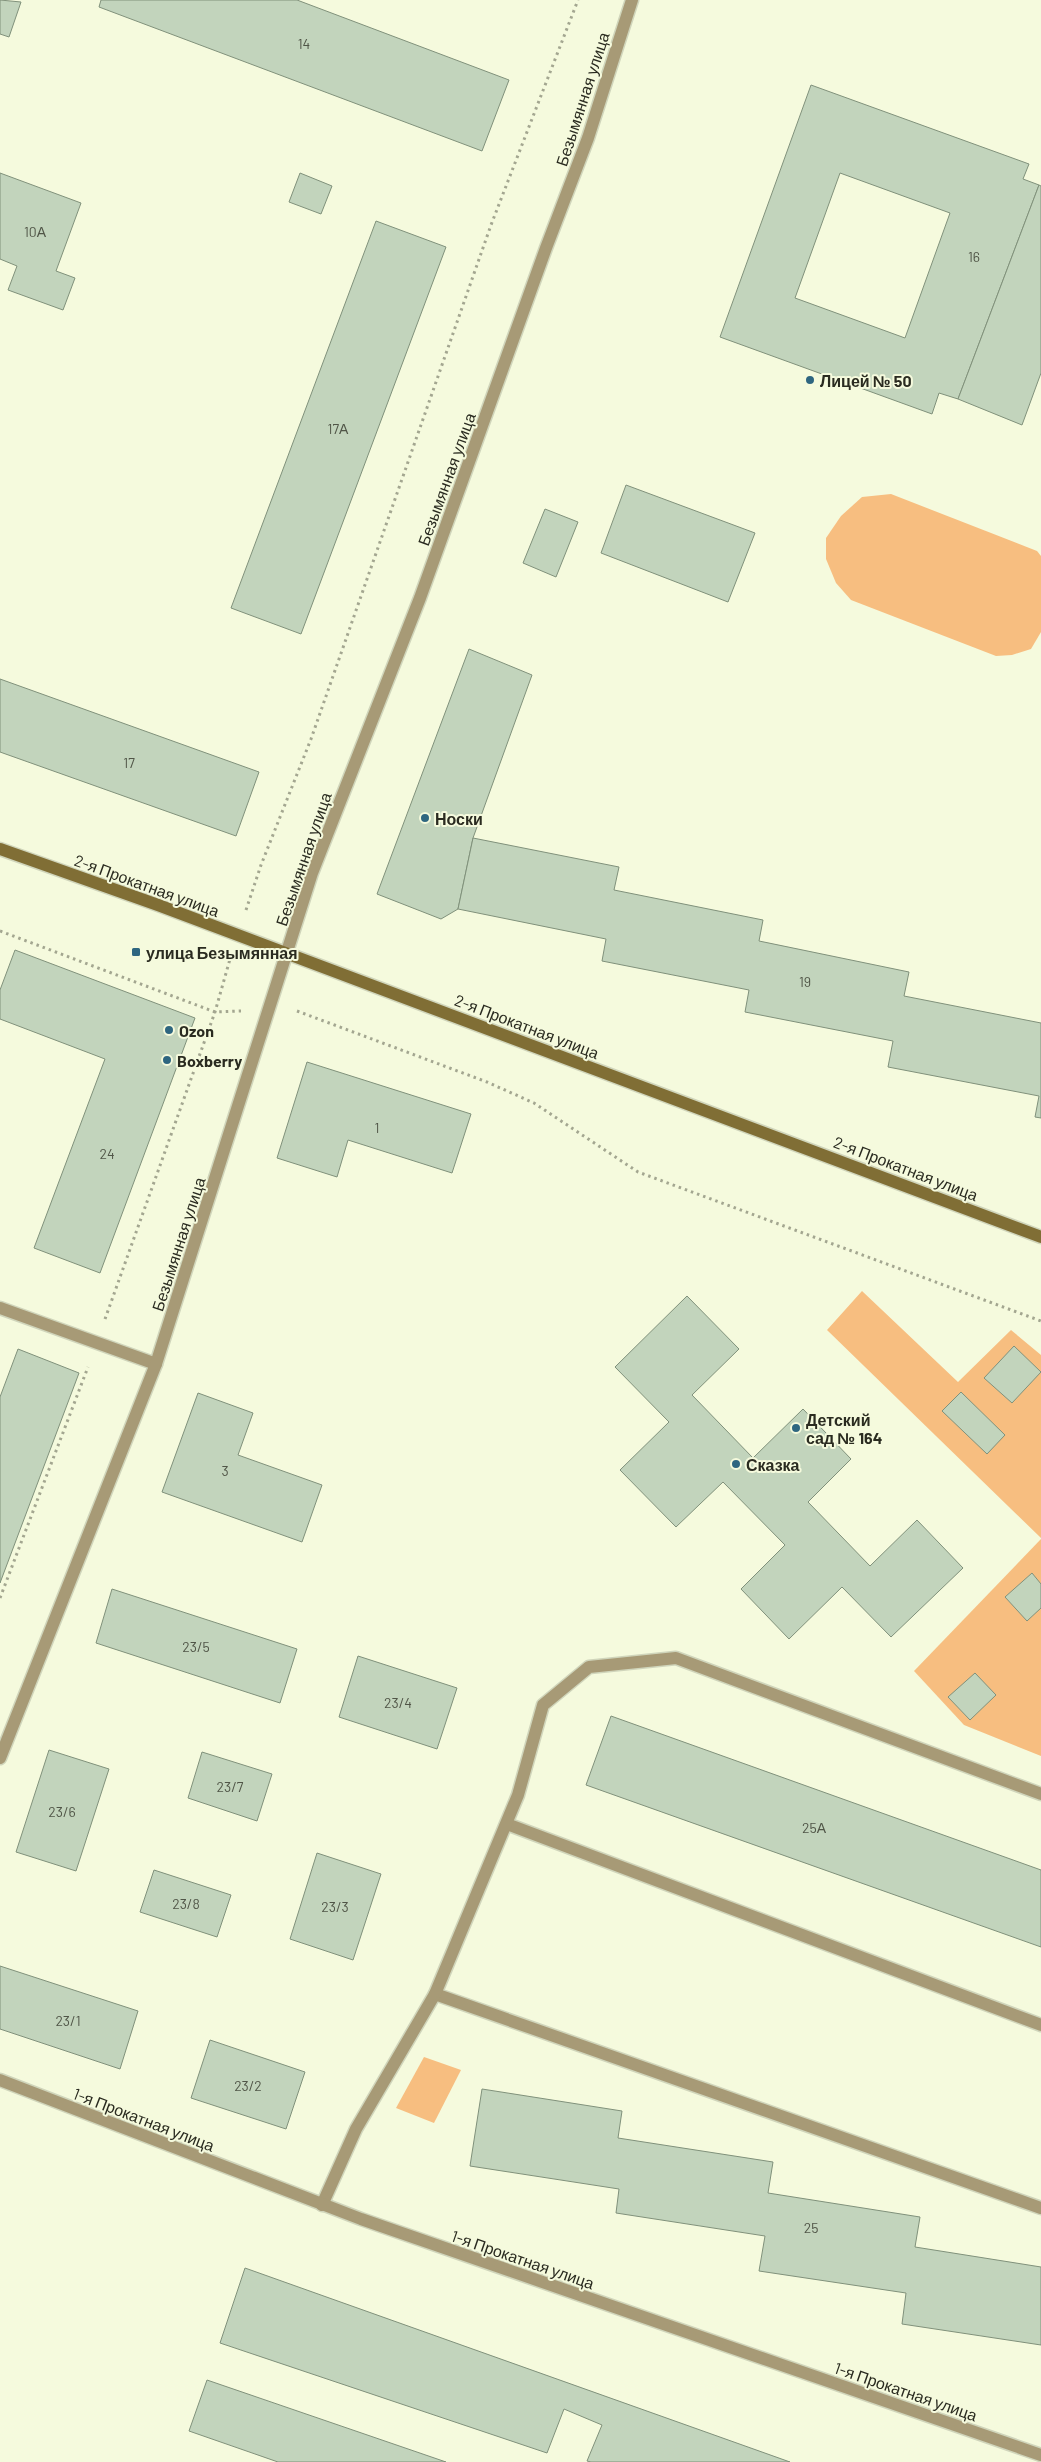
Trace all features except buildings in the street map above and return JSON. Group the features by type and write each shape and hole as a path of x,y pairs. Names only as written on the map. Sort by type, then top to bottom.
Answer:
{"street":[{"name":"Безымянная улица","path":"0,1758 156,1364 270,1011 312,873 420,598 546,248 588,138 632,0"},
{"name":"2-я Прокатная улица","path":"0,848 288,954 1041,1237"},
{"path":"0,1308 156,1364"},
{"path":"322,2205 356,2129 435,1994 518,1796 543,1705 589,1667 676,1658 1041,1794"},
{"path":"507,1824 1041,2025"},
{"path":"435,1994 1041,2208"},
{"name":"1-я Прокатная улица","path":"0,2080 322,2205 1041,2455"}],"path":[{"path":"0,1598 97,1343 215,1012 237,935 261,865 311,740 491,225 578,0"},
{"path":"0,931 215,1012 301,1011 487,1082 534,1104 638,1172 1041,1321"}],"shaded area":[{"path":"891,494 1037,551 1041,556 1041,632 1031,649 1012,655 996,656 851,600 836,583 826,559 826,538 841,516 862,497"},
{"path":"862,1291 958,1382 1011,1330 1041,1355 1041,1538 827,1330"},
{"path":"1041,1539 1041,1756 964,1725 914,1671"},
{"path":"424,2057 461,2070 434,2123 396,2108"}],"place":[{"name":"Лицей № 50","path":"810,380"},
{"name":"Носки","path":"425,818"},
{"name":"улица Безымянная","path":"136,952"},
{"name":"Ozon","path":"169,1030"},
{"name":"Boxberry","path":"167,1060"},
{"name":"Детский сад № 164","path":"796,1428"},
{"name":"Сказка","path":"736,1464"}]}
